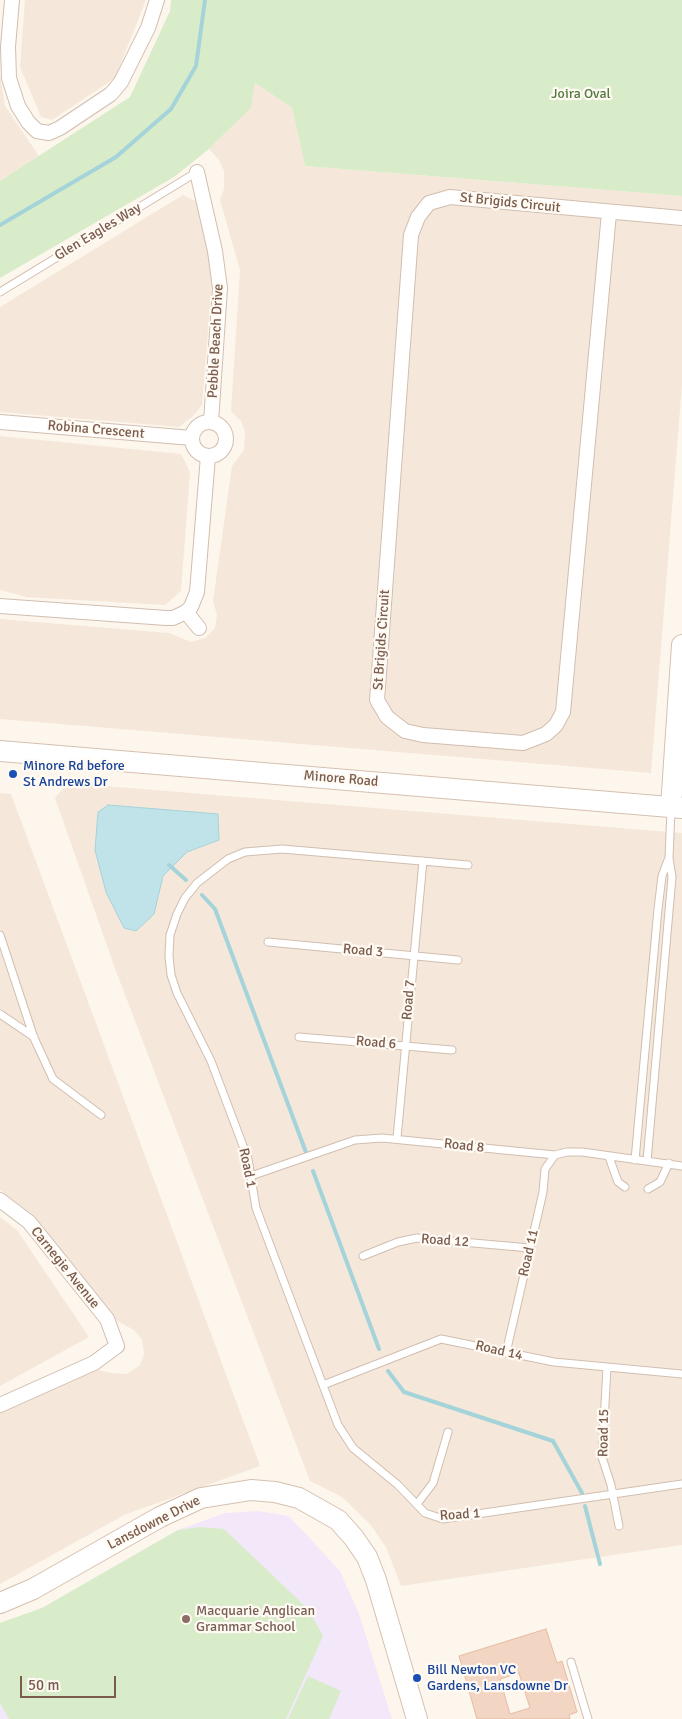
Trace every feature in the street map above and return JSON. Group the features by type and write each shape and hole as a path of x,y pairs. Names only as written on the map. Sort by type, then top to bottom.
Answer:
{"street":[{"path":"12,0 8,47 9,78 18,106 28,122 37,131 43,133 49,133 60,128 111,94 121,82 148,28 157,0"},
{"name":"Pebble Beach Drive","path":"197,172 215,251 220,288 211,422"},
{"name":"St Brigids Circuit","path":"609,213 563,712 556,725 546,734 523,743 423,735 405,731 387,717 378,700 411,235 418,217 429,203 450,197 609,213 682,218"},
{"name":"Robina Crescent","path":"0,422 192,438"},
{"path":"211,422 221,426 226,440 222,450 208,456 198,452 192,438 198,426 211,422"},
{"path":"0,606 166,618 186,612 195,600 197,592 208,456"},
{"path":"186,612 199,628"},
{"path":"677,807 682,645"},
{"name":"Minore Road","path":"0,751 677,807"},
{"name":"Carnegie Avenue","path":"0,1200 29,1222 107,1319 117,1346 94,1363 0,1405"},
{"name":"Lansdowne Drive","path":"0,1603 33,1590 160,1517 201,1498 251,1490 275,1492 291,1496 320,1508 338,1520 367,1557 376,1580 417,1719"}],"lane":[{"name":"Glen Eagles Way","path":"0,292 197,172"},
{"path":"635,1160 658,908 662,876 669,858 677,807"},
{"name":"Road 1","path":"468,865 282,848 263,849 228,859 197,883 185,898 170,935 171,975 177,994 211,1061 245,1150 252,1176 256,1208 338,1425 347,1442 398,1485 430,1516 450,1519 682,1484"},
{"path":"647,1161 672,877 669,858"},
{"name":"Road 7","path":"397,1138 423,861"},
{"path":"658,908 669,910"},
{"path":"0,935 34,1038 53,1079 101,1115"},
{"name":"Road 3","path":"268,942 458,960"},
{"path":"0,1014 34,1038"},
{"name":"Road 6","path":"299,1037 452,1050"},
{"name":"Road 8","path":"252,1176 355,1140 367,1138 397,1138 555,1155 574,1152 682,1166"},
{"name":"Road 11","path":"506,1353 543,1192 546,1169 555,1155"},
{"path":"609,1156 618,1182 625,1187"},
{"path":"648,1189 660,1182 669,1164"},
{"name":"Road 12","path":"363,1256 398,1242 417,1238 530,1248"},
{"name":"Road 14","path":"323,1385 441,1339 554,1362 682,1374"},
{"name":"Road 15","path":"607,1368 602,1457 613,1494 618,1526"},
{"path":"417,1504 433,1483 448,1432"},
{"path":"571,1662 588,1719"}],"shaded area":[{"path":"25,0 146,0 115,78 52,120 41,117 20,67"},
{"path":"0,75 5,106 39,156 0,181"},
{"path":"255,83 292,108 305,166 682,196 682,384 651,773 0,719 0,619 169,633 191,642 205,638 215,628 217,615 213,601 232,466 244,450 245,432 241,421 231,411 240,270 220,200 224,189 224,171 219,160 209,149 251,108"},
{"path":"183,195 196,201 213,269 202,405 193,416 179,427 0,412 0,307"},
{"path":"0,436 181,454 190,472 181,591 165,605 26,597 0,590"},
{"path":"68,783 682,833 682,1545 401,1586 386,1547 370,1524 342,1497 310,1481 116,971 55,798"},
{"path":"0,793 11,794 260,1466 124,1515 0,1584 0,1412 94,1369 127,1374 140,1365 144,1354 142,1339 134,1330 117,1321 33,1215 0,1190"},
{"path":"0,1217 17,1230 89,1337 0,1386"},
{"name":"Macquarie Anglican Grammar School","path":"258,1511 289,1516 340,1571 359,1614 392,1719 0,1719 0,1623 42,1608 178,1530 225,1513"}],"green space":[{"name":"Joira Oval","path":"171,0 682,0 682,196 305,166 292,108 255,83 251,108 209,149 174,177 0,278 0,181 130,97 170,11"},
{"name":"Macquarie Anglican Grammar School","path":"200,1527 224,1529 309,1610 323,1636 286,1719 9,1719 0,1703 0,1623 42,1608 178,1530"},
{"path":"308,1676 341,1691 329,1719 288,1719"}],"water":[{"path":"108,805 218,814 219,840 187,852 163,876 154,914 136,931 124,928 106,892 95,850 98,812"}],"building":[{"path":"546,1629 557,1663 562,1661 577,1712 569,1715 570,1719 477,1719 459,1656","holes":["519,1673 530,1708 510,1714 500,1679"]}],"waterway":[{"path":"0,225 116,157 171,109 196,66 205,0"},
{"path":"169,865 186,880"},
{"path":"202,895 215,909 307,1155"},
{"path":"313,1171 379,1349"},
{"path":"388,1371 404,1392 553,1441 582,1493"},
{"path":"585,1506 600,1564"}],"place":[{"name":"Minore Rd before St Andrews Dr","path":"13,774"},
{"name":"Macquarie Anglican Grammar School","path":"186,1619"},
{"name":"Bill Newton VC Gardens, Lansdowne Dr","path":"417,1678"}]}
